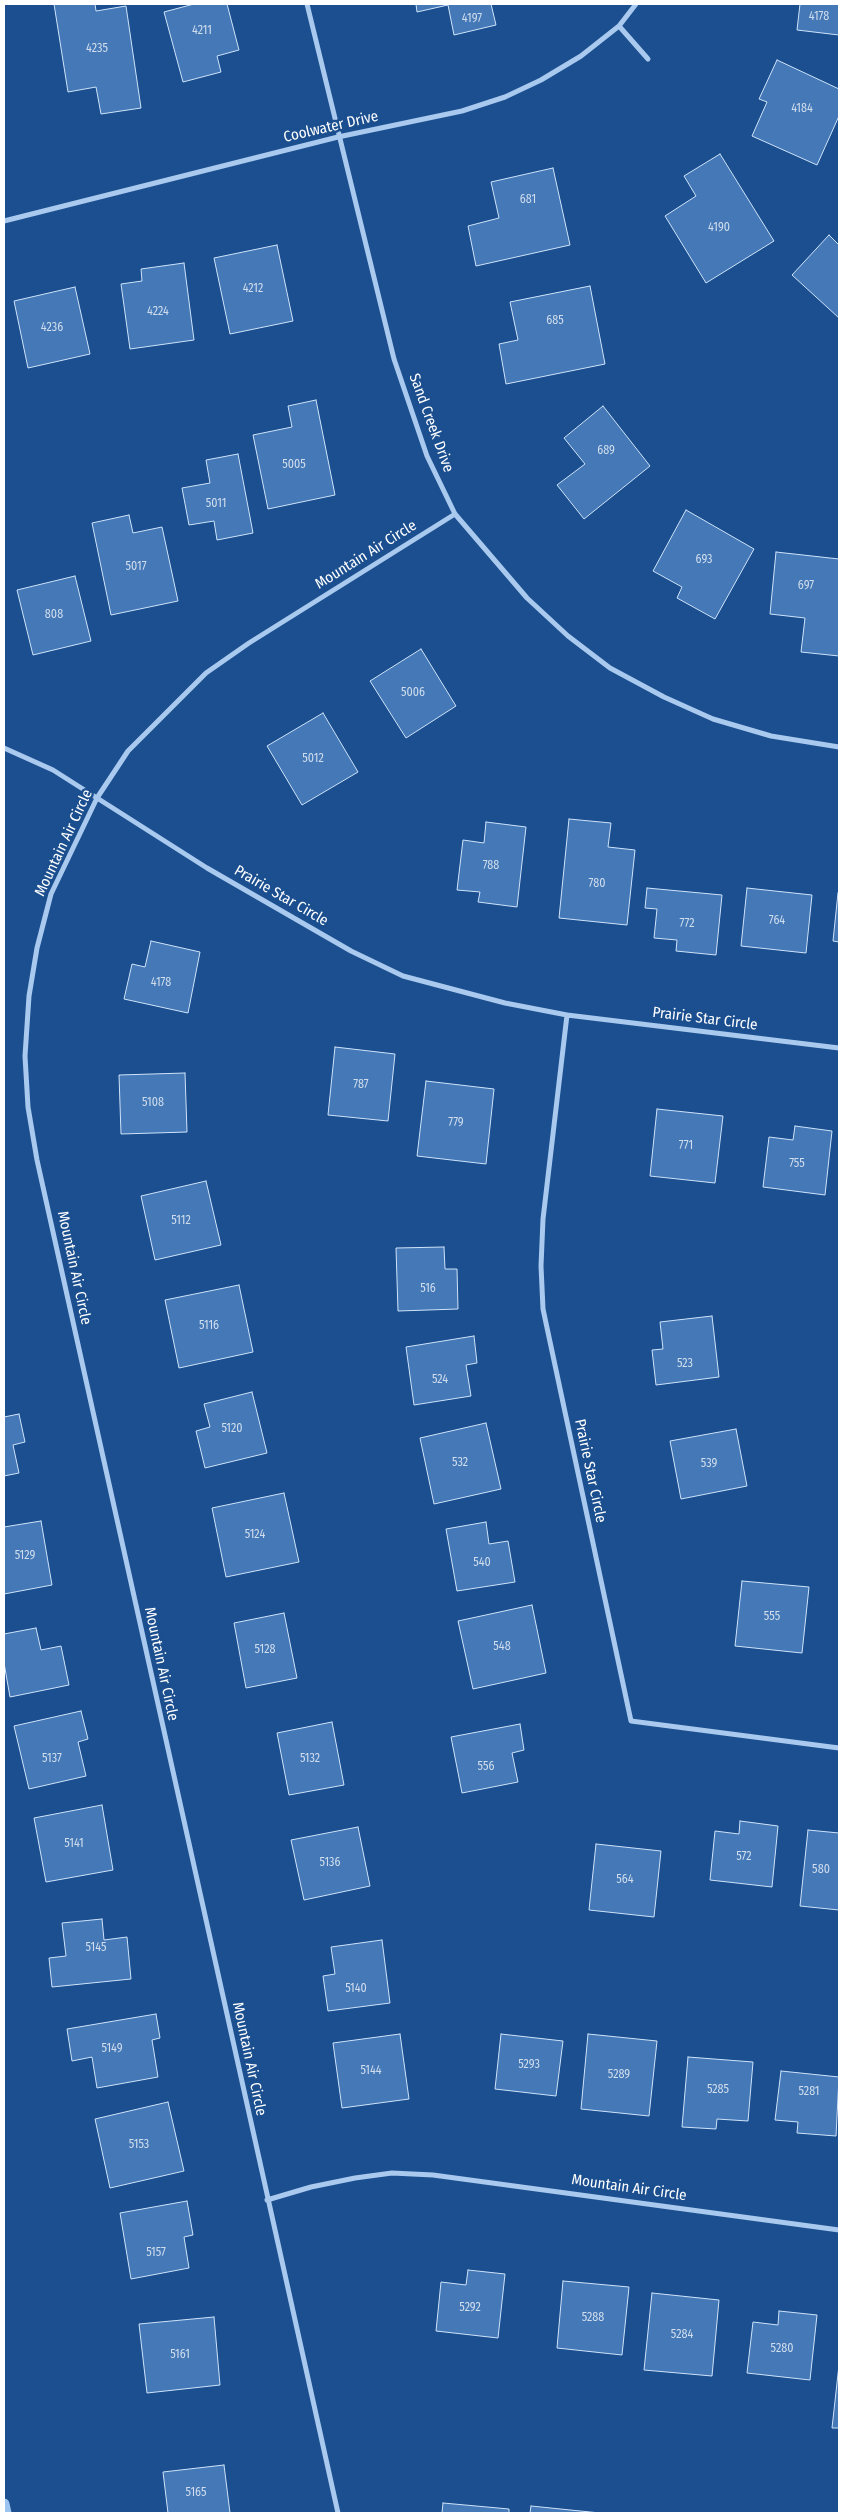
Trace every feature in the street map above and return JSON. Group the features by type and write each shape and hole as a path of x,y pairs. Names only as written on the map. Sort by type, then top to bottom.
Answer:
{"street":[{"name":"Sand Creek Drive","path":"307,4 338,137 400,377 427,456 455,514 527,598 568,636 610,668 664,697 713,719 771,736 839,747"},
{"name":"Coolwater Drive","path":"4,221 338,137 462,111 505,97 540,80 581,56 619,26 636,4"},
{"path":"619,26 648,59"},
{"name":"Mountain Air Circle","path":"338,2513 39,1170 28,1108 25,1056 29,996 37,948 51,894 97,798 128,751 206,673 249,643 455,514"},
{"name":"Prairie Star Circle","path":"4,748 53,770 215,873 351,951 403,976 495,1001 567,1015 839,1048"},
{"name":"Prairie Star Circle","path":"567,1015 543,1219 541,1266 543,1309 631,1721 839,1748"},
{"name":"Mountain Air Circle","path":"268,2200 311,2187 355,2178 392,2173 433,2175 839,2230"}],"building":[{"path":"54,4 95,4 96,11 126,6 141,108 101,114 96,87 68,92"},
{"path":"194,4 227,4 239,50 217,56 221,72 183,82 164,12"},
{"path":"416,4 491,4 496,25 454,35 448,5 417,12"},
{"path":"800,4 839,4 839,35 797,30"},
{"path":"777,60 839,89 839,116 817,165 752,136 767,102 759,99"},
{"path":"720,154 774,241 706,283 665,216 696,196 684,176"},
{"path":"553,168 570,245 476,266 468,226 499,218 491,182"},
{"path":"829,235 839,245 839,318 792,275"},
{"path":"277,245 293,321 230,334 214,258"},
{"path":"184,263 194,340 130,349 121,284 142,281 141,269"},
{"path":"590,286 605,364 506,384 499,344 518,340 510,302"},
{"path":"75,287 90,354 28,368 14,301"},
{"path":"316,400 335,495 268,509 253,435 292,427 288,406"},
{"path":"603,406 650,466 584,519 557,485 585,464 564,438"},
{"path":"238,454 253,533 217,540 214,521 189,525 182,488 210,483 206,460"},
{"path":"686,510 754,549 715,619 677,598 682,587 653,571"},
{"path":"129,515 133,533 162,527 178,601 111,615 92,523"},
{"path":"776,552 839,559 839,656 801,652 805,618 770,614"},
{"path":"75,576 91,641 33,655 17,590"},
{"path":"421,649 456,706 406,738 370,681"},
{"path":"323,713 358,772 302,805 267,746"},
{"path":"569,819 611,823 608,847 635,850 627,925 559,918"},
{"path":"486,822 526,827 517,907 478,902 480,892 457,890 463,840 484,843"},
{"path":"647,888 722,895 716,955 676,951 677,940 654,938 657,909 645,908"},
{"path":"747,888 812,895 806,953 741,946"},
{"path":"839,893 839,942 833,941"},
{"path":"151,941 200,952 188,1013 124,999 132,964 145,967"},
{"path":"335,1047 395,1054 388,1121 328,1115"},
{"path":"185,1073 187,1132 121,1134 119,1075"},
{"path":"426,1081 494,1089 486,1164 417,1156"},
{"path":"657,1109 723,1116 715,1183 650,1176"},
{"path":"795,1126 832,1131 825,1195 763,1187 769,1137 793,1140"},
{"path":"206,1181 221,1245 155,1260 141,1196"},
{"path":"444,1247 445,1269 457,1269 458,1309 398,1311 396,1248"},
{"path":"239,1285 253,1352 179,1368 165,1300"},
{"path":"712,1316 719,1377 656,1385 652,1350 663,1349 660,1322"},
{"path":"474,1336 477,1363 466,1365 471,1396 414,1405 406,1347"},
{"path":"252,1392 267,1453 205,1468 196,1431 210,1427 204,1404"},
{"path":"19,1414 25,1442 13,1445 19,1473 4,1476 4,1417"},
{"path":"486,1423 501,1489 434,1504 420,1438"},
{"path":"736,1429 747,1486 681,1499 670,1441"},
{"path":"284,1493 299,1562 226,1577 212,1508"},
{"path":"41,1521 52,1585 4,1594 4,1527"},
{"path":"486,1522 489,1544 508,1541 515,1582 457,1591 446,1529"},
{"path":"742,1581 809,1587 802,1653 735,1646"},
{"path":"532,1605 546,1673 473,1689 458,1621"},
{"path":"284,1613 297,1678 246,1688 234,1623"},
{"path":"36,1628 41,1650 61,1646 69,1685 10,1697 4,1663 4,1634"},
{"path":"81,1711 88,1739 78,1742 86,1776 29,1789 14,1726"},
{"path":"332,1722 344,1785 289,1795 277,1733"},
{"path":"520,1724 524,1750 512,1753 518,1782 462,1793 451,1737"},
{"path":"102,1805 113,1870 46,1882 34,1818"},
{"path":"740,1821 778,1826 772,1887 710,1880 715,1831 739,1834"},
{"path":"358,1827 370,1886 304,1900 291,1840"},
{"path":"808,1830 839,1833 839,1910 800,1906"},
{"path":"596,1844 661,1851 654,1917 589,1910"},
{"path":"102,1919 104,1940 127,1937 131,1979 52,1987 49,1958 66,1956 62,1923"},
{"path":"382,1940 390,2003 328,2011 323,1976 335,1974 331,1947"},
{"path":"156,2014 160,2038 152,2040 158,2077 97,2088 92,2057 72,2061 67,2029"},
{"path":"400,2034 409,2099 342,2108 333,2043"},
{"path":"501,2034 563,2041 556,2096 495,2089"},
{"path":"588,2034 657,2041 649,2116 581,2109"},
{"path":"688,2057 753,2062 748,2121 717,2119 716,2129 682,2127"},
{"path":"781,2071 839,2077 836,2136 797,2133 798,2122 775,2120"},
{"path":"168,2102 184,2171 110,2188 95,2119"},
{"path":"187,2201 193,2235 184,2237 189,2268 131,2279 120,2213"},
{"path":"468,2270 505,2274 498,2338 436,2331 441,2282 466,2285"},
{"path":"563,2281 629,2287 622,2355 557,2348"},
{"path":"652,2293 719,2300 712,2376 644,2370"},
{"path":"779,2311 817,2315 810,2380 747,2373 753,2322 778,2325"},
{"path":"214,2317 220,2385 147,2393 139,2324"},
{"path":"839,2365 839,2428 832,2428"},
{"path":"224,2465 230,2513 168,2513 163,2472"},
{"path":"443,2503 509,2509 509,2513 442,2513"},
{"path":"531,2506 600,2513 530,2513"}],"waterway":[{"path":"4,2504 6,2513"}]}
